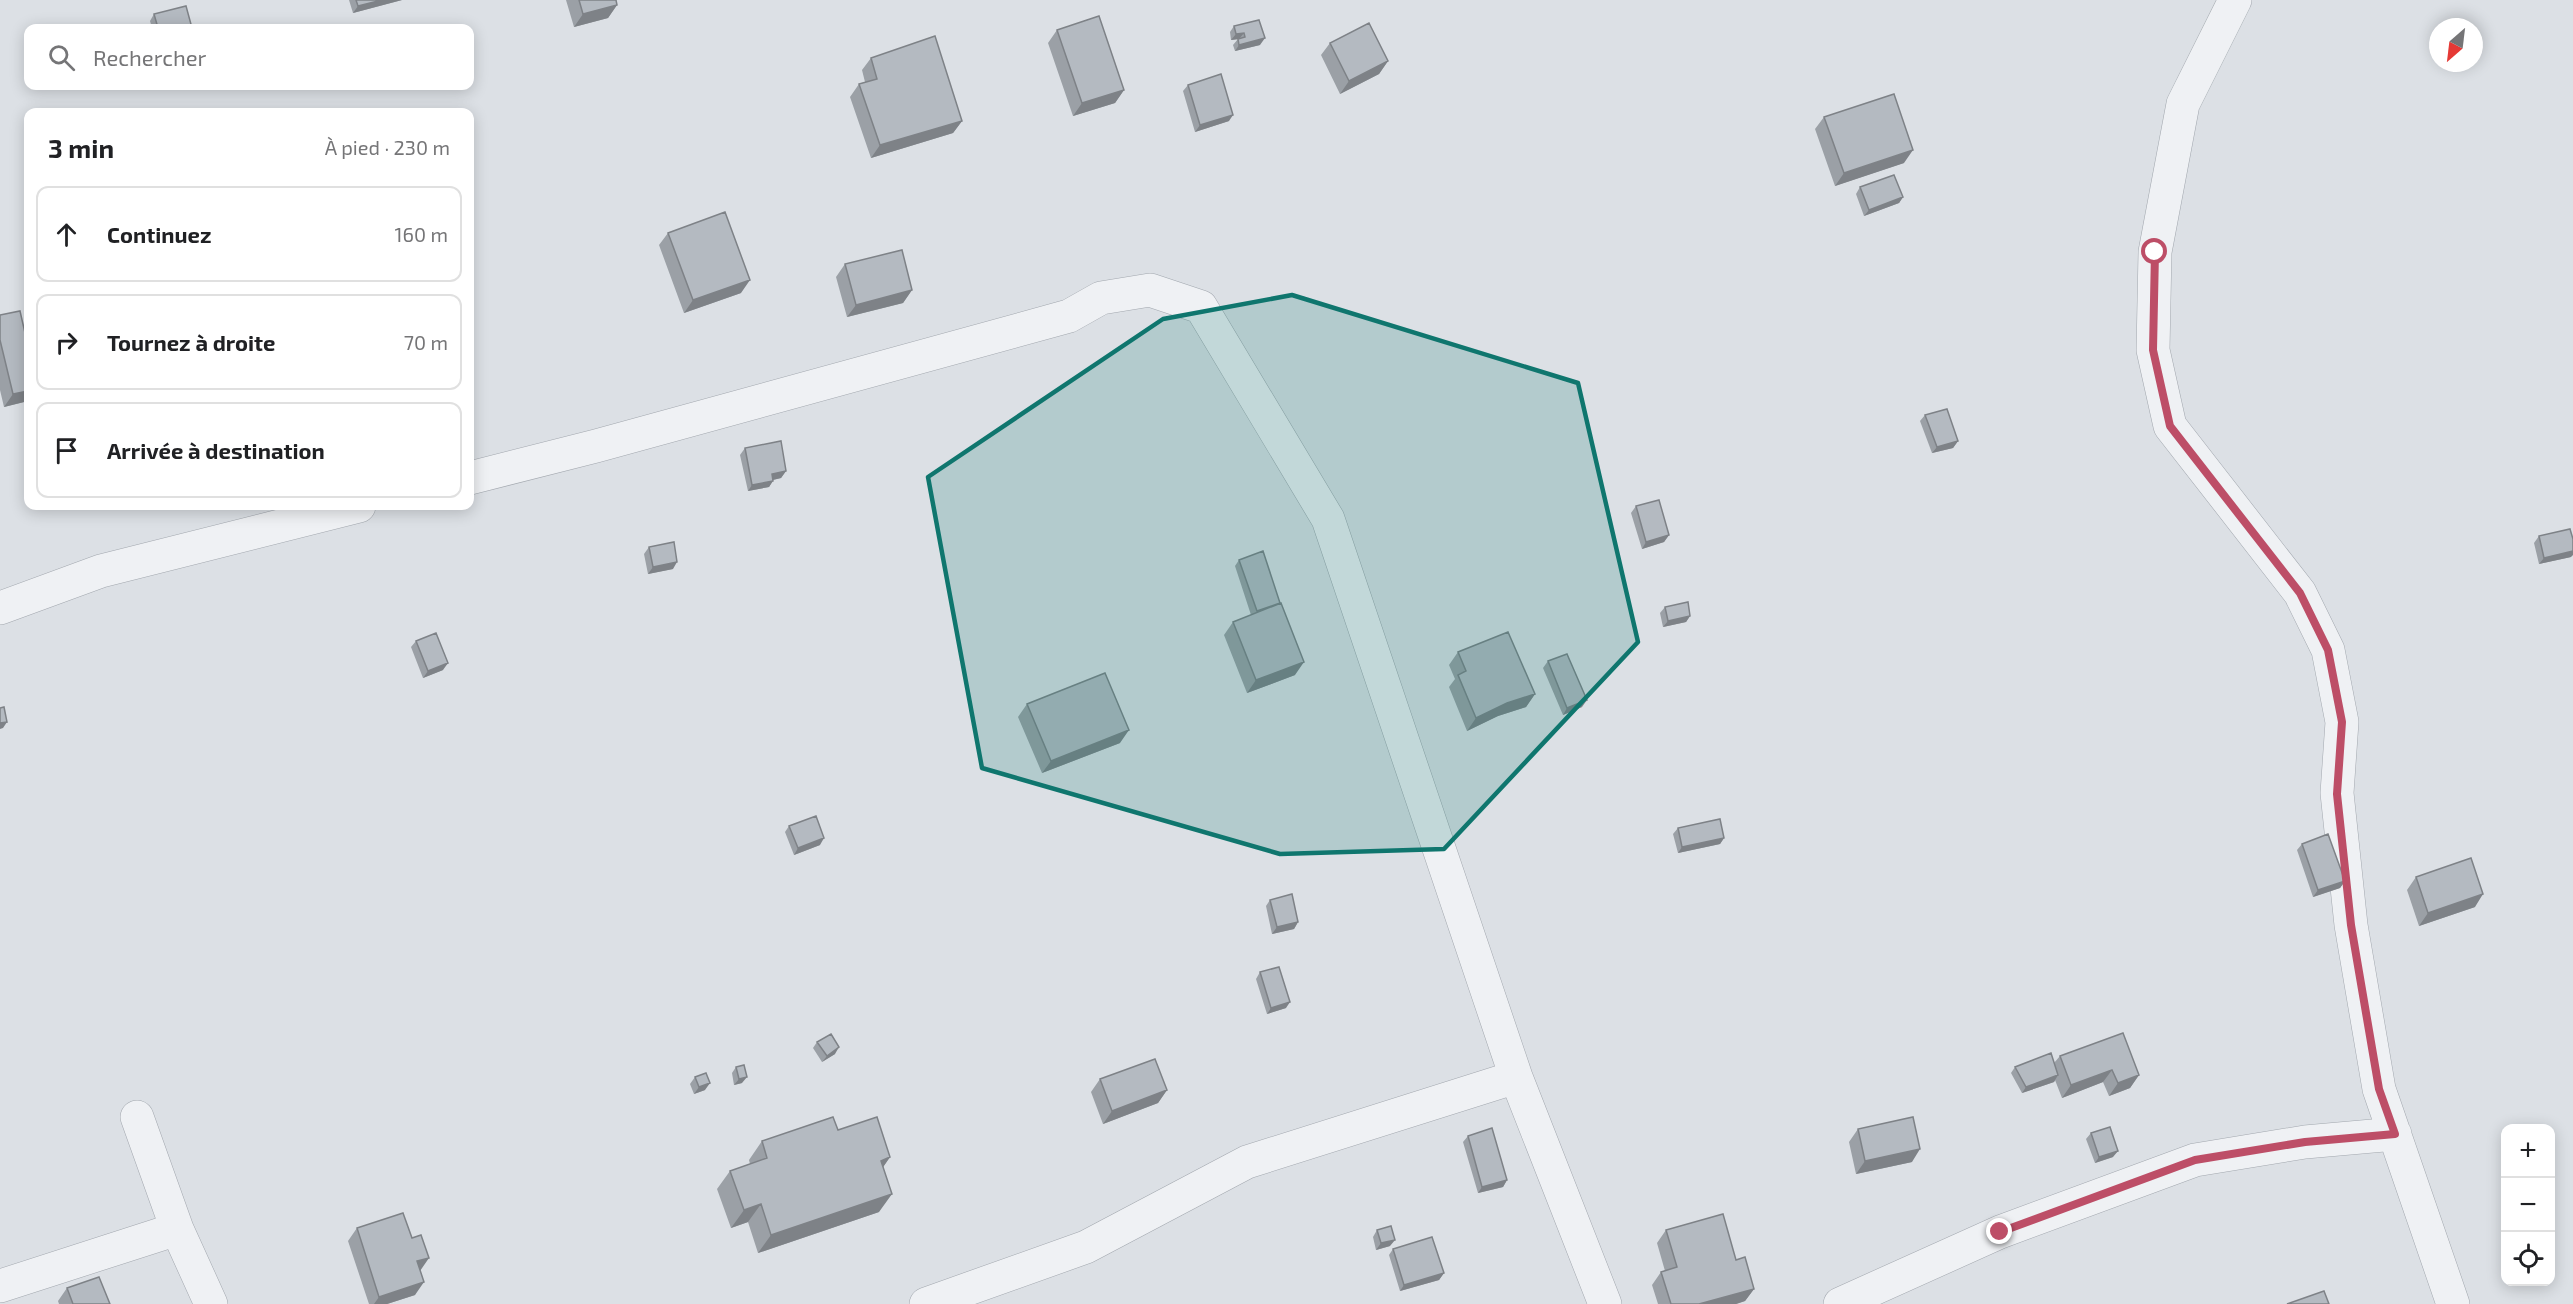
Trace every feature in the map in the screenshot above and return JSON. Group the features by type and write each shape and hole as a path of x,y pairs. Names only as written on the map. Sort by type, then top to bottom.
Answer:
{"street":[{"path":"2235,0 2183,104 2155,252 2153,350 2170,426 2300,593 2328,650 2342,722 2337,794 2351,925 2379,1089 2453,1304"},
{"path":"474,477 596,446 1069,316 1101,298 1150,291 1201,307 1329,519 1516,1077 1605,1304"},
{"path":"0,608 101,571 343,510"},
{"path":"927,1304 1086,1246 1246,1162 1516,1077"},
{"path":"137,1117 177,1229 211,1304"},
{"path":"1840,1304 2000,1232 2195,1160 2305,1142 2395,1134"},
{"path":"0,1286 177,1229"}],"highlighted area":[{"path":"1292,295 1578,383 1638,642 1444,849 1280,854 982,768 928,477 1163,319"}],"building":[{"path":"356,0 382,0 358,6"},
{"path":"579,0 616,0 617,5 583,14"},
{"path":"186,6 191,24 157,24 154,14"},
{"path":"1099,16 1124,90 1082,103 1057,30"},
{"path":"1259,20 1265,38 1239,45 1238,39 1245,37 1244,33 1236,34 1234,26"},
{"path":"1369,23 1388,61 1349,81 1330,43"},
{"path":"935,36 962,121 880,145 859,84 877,79 871,58"},
{"path":"1221,74 1233,115 1200,125 1188,85"},
{"path":"1894,94 1913,150 1844,173 1824,117"},
{"path":"1894,175 1903,197 1869,210 1860,187"},
{"path":"725,212 750,280 693,300 668,233"},
{"path":"902,250 912,290 856,305 845,264"},
{"path":"20,311 24,328 24,392 13,394 0,340 0,315"},
{"path":"1947,409 1958,441 1937,447 1925,415"},
{"path":"781,441 786,471 772,474 773,481 752,485 745,448"},
{"path":"1659,500 1669,535 1646,542 1636,506"},
{"path":"2570,529 2573,551 2544,558 2539,536"},
{"path":"674,542 677,562 653,567 649,547"},
{"path":"1263,551 1280,603 1257,611 1239,560"},
{"path":"1688,602 1690,616 1668,621 1665,607"},
{"path":"1281,603 1304,662 1256,680 1233,622"},
{"path":"1508,632 1535,694 1507,703 1476,718 1458,675 1466,671 1458,652"},
{"path":"436,633 448,663 428,671 416,641"},
{"path":"1567,654 1587,700 1567,708 1548,661"},
{"path":"1105,673 1129,730 1051,761 1027,704"},
{"path":"4,707 7,722 0,723 0,708"},
{"path":"816,816 824,838 798,848 789,826"},
{"path":"1720,819 1724,838 1682,847 1678,828"},
{"path":"2328,834 2345,881 2318,890 2302,844"},
{"path":"2471,858 2483,894 2428,913 2416,877"},
{"path":"1292,894 1298,922 1277,927 1270,900"},
{"path":"1279,967 1290,1002 1271,1008 1260,972"},
{"path":"2123,1033 2139,1075 2118,1083 2112,1070 2071,1085 2060,1056"},
{"path":"831,1034 839,1047 827,1056 817,1042"},
{"path":"2051,1053 2058,1075 2026,1087 2015,1067"},
{"path":"1155,1059 1167,1090 1112,1111 1100,1079"},
{"path":"744,1065 747,1077 739,1079 736,1067"},
{"path":"706,1073 710,1083 699,1087 695,1077"},
{"path":"833,1117 838,1130 877,1117 890,1157 881,1161 892,1194 771,1235 761,1204 744,1210 730,1171 767,1158 762,1141"},
{"path":"1913,1117 1920,1149 1865,1161 1858,1129"},
{"path":"2110,1127 2118,1151 2099,1157 2091,1133"},
{"path":"1492,1128 1507,1180 1482,1187 1468,1136"},
{"path":"403,1213 412,1238 421,1235 429,1258 417,1261 424,1282 379,1297 357,1228"},
{"path":"1723,1214 1736,1260 1745,1257 1754,1289 1699,1304 1671,1304 1661,1272 1677,1267 1666,1230"},
{"path":"1391,1226 1395,1240 1381,1243 1377,1230"},
{"path":"1432,1237 1444,1273 1404,1285 1393,1249"},
{"path":"99,1277 110,1304 73,1304 67,1288"},
{"path":"2324,1291 2329,1304 2287,1304"}],"route":[{"path":"2000,1232 2195,1160 2305,1142 2395,1134 2379,1089 2351,925 2337,794 2342,722 2328,650 2300,593 2205,468 2170,426 2153,350 2155,252"}]}
